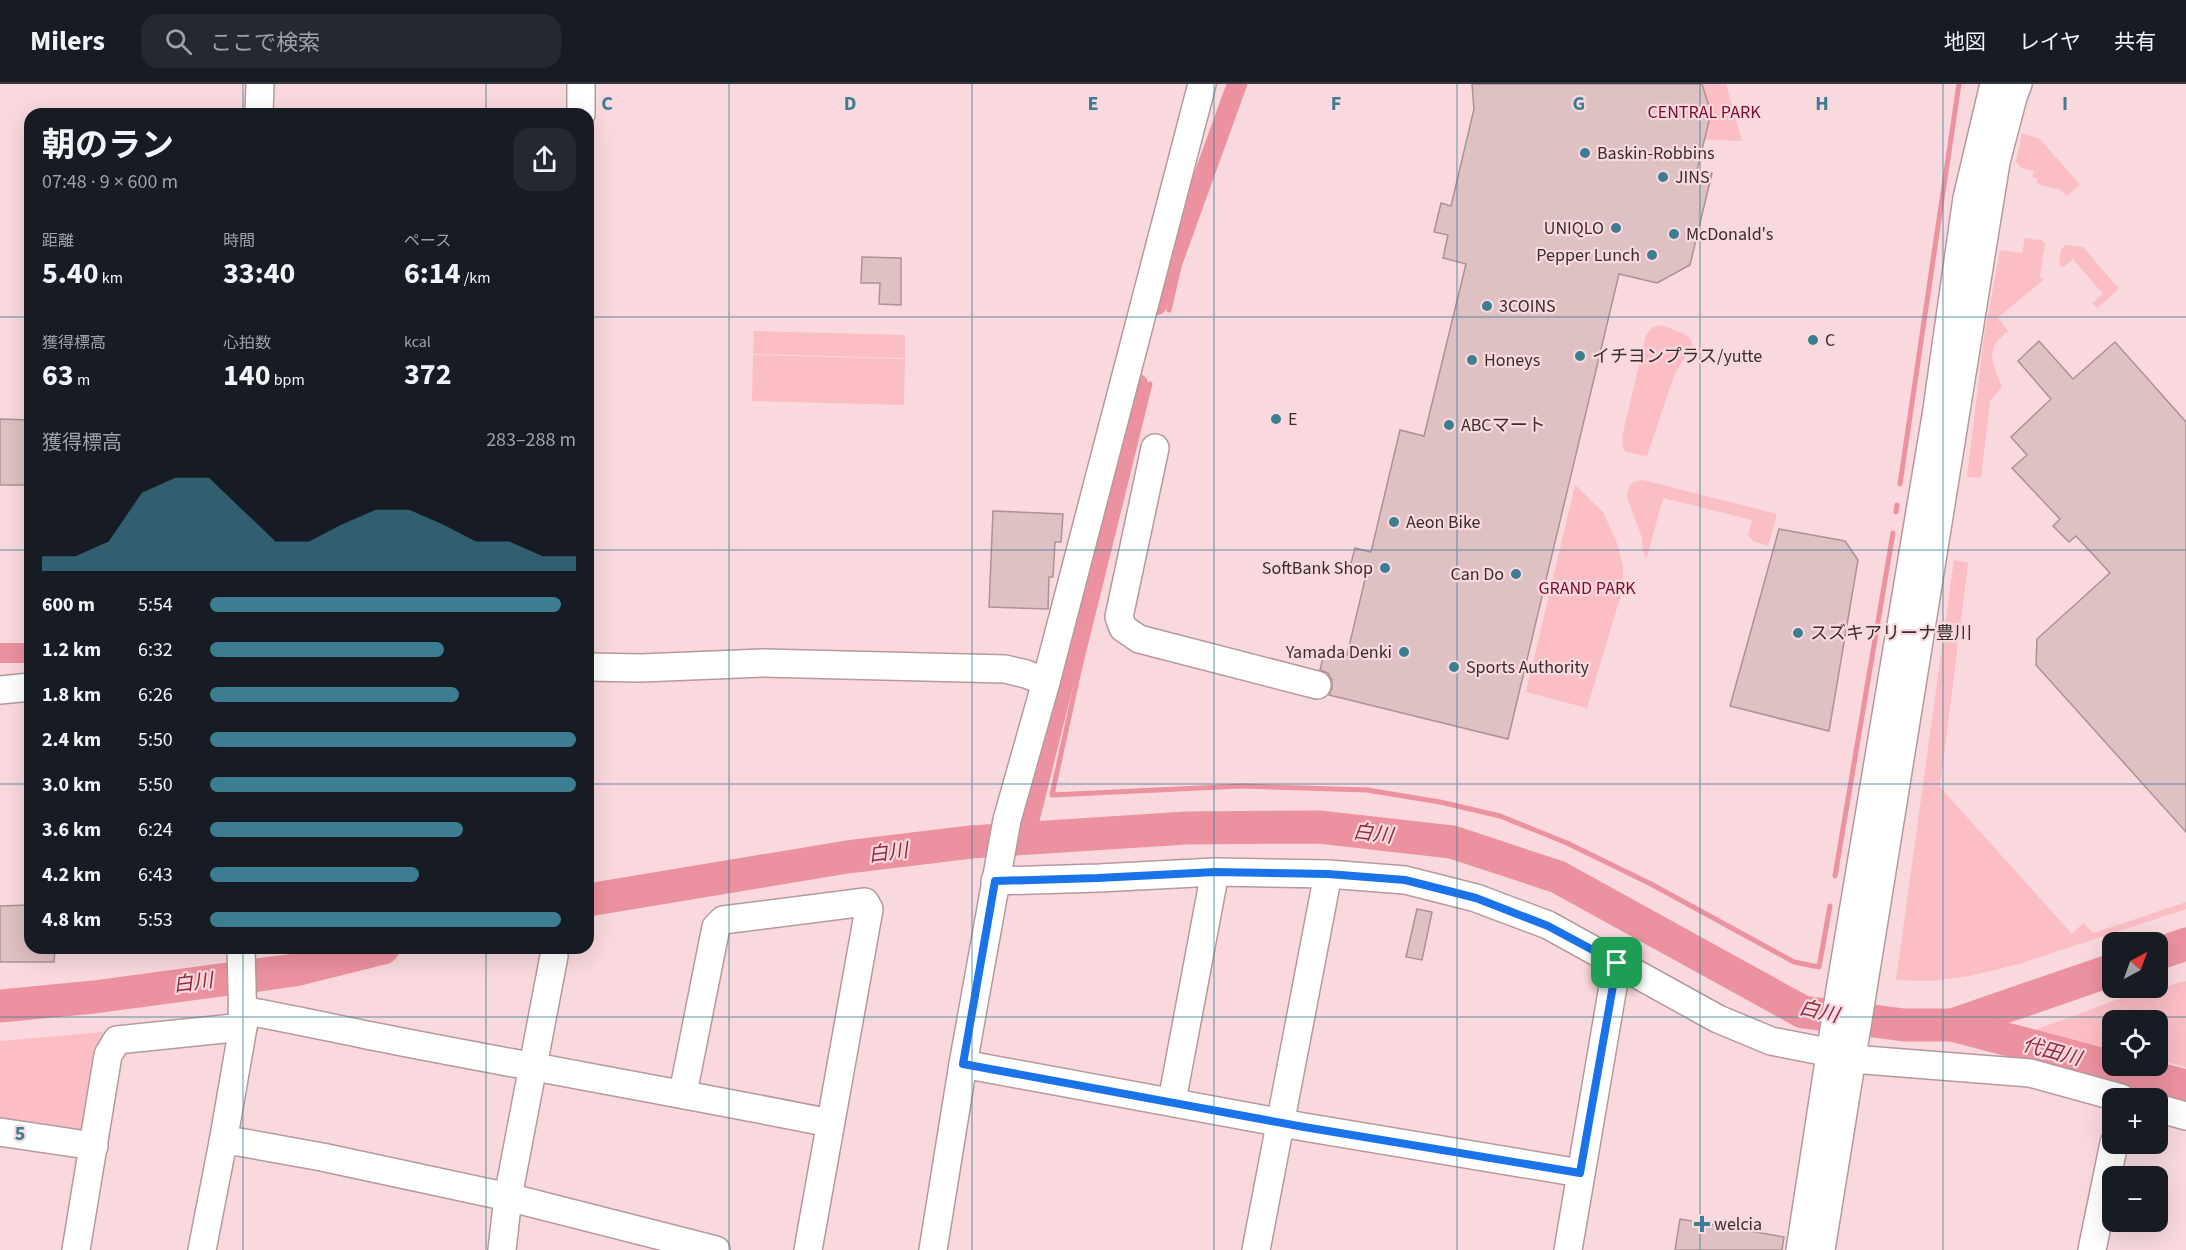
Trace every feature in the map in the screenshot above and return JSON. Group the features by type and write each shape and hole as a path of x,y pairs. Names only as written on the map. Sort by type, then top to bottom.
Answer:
{"street":[{"path":"259,108 260,84"},
{"path":"581,84 581,108"},
{"path":"933,1250 996,872 1007,820 1046,682 1202,84"},
{"path":"1852,991 1881,752 1936,416 1967,198 1994,84"},
{"path":"1821,1250 1843,1048 1852,991 1996,162 2018,84"},
{"path":"1155,448 1119,616 1123,628 1139,639 1317,685"},
{"path":"1881,752 1881,658 1901,524"},
{"path":"594,667 641,668 763,663 1005,669 1046,682"},
{"path":"0,690 24,688"},
{"path":"996,872 1098,878 1215,872 1328,874 1405,880 1476,898 1548,926 1718,1019 1771,1041 1843,1048 2030,1073 2102,1093"},
{"path":"1172,1101 1215,872"},
{"path":"1256,1250 1328,874"},
{"path":"683,1093 716,927 723,920 865,902 869,909 808,1250"},
{"path":"201,1250 223,1142 242,1019 241,954"},
{"path":"501,1250 508,1197 554,956"},
{"path":"1568,1250 1617,963"},
{"path":"76,1250 108,1055 117,1040 242,1019 683,1093 830,1124"},
{"path":"1800,1250 1843,1048"},
{"path":"963,1064 1580,1173"},
{"path":"2168,1111 2186,1116"},
{"path":"0,1132 94,1146"},
{"path":"223,1142 239,1142 322,1157 508,1197 716,1250"},
{"path":"2092,1250 2112,1154"}],"green space":[{"name":"CENTRAL PARK","path":"1628,84 1726,84 1742,141 1617,136"},
{"path":"2022,133 2040,139 2080,185 2067,196 2061,190 2037,184 2038,179 2032,177 2034,171 2022,168 2016,162"},
{"path":"2025,238 2041,240 2045,244 2040,276 2043,280 1998,318 2008,331 1995,345 1992,358 2002,387 1990,401 1981,478 1967,477 1984,336 2000,250 2022,253"},
{"path":"2065,245 2083,247 2119,289 2097,308 2092,303 2103,294 2073,259 2062,268 2059,264 2061,250"},
{"path":"1662,325 1686,335 1692,341 1692,347 1675,373 1647,456 1626,452 1622,437 1646,335 1653,327"},
{"path":"754,331 905,335 905,358 753,354"},
{"path":"753,355 905,359 904,405 752,401"},
{"path":"1643,480 1777,514 1768,546 1753,541 1748,535 1752,520 1663,498 1647,557 1644,555 1642,538 1627,497 1631,484"},
{"name":"GRAND PARK","path":"1575,485 1603,512 1617,543 1623,567 1623,588 1587,708 1526,692"},
{"path":"1954,560 1968,563 1940,787 2072,934 2083,923 2094,933 2186,902 2186,909 2116,932 2102,932 2102,937 2019,964 1970,976 1929,981 1896,980"},
{"path":"2186,981 2186,1067 2168,1063 2168,1010 2102,1010 2102,1047 2035,1030 2122,998 2168,998 2168,986"},
{"path":"103,1032 88,1129 80,1136 0,1125 0,1041"}],"building":[{"path":"1472,84 1702,84 1711,113 1697,170 1712,173 1690,265 1657,283 1619,274 1508,739 1329,695 1332,680 1328,673 1320,670 1325,650 1347,655 1366,575 1349,571 1355,548 1371,552 1400,430 1424,436 1466,264 1443,258 1448,235 1434,232 1441,203 1451,206 1474,109"},
{"path":"862,257 901,258 901,305 879,304 880,283 861,283"},
{"path":"2039,341 2073,379 2115,342 2186,422 2186,832 2036,665 2037,639 2110,573 2076,536 2069,542 2053,526 2060,519 2012,468 2027,455 2011,437 2051,399 2018,361"},
{"path":"0,419 24,420 24,485 0,485"},
{"path":"993,511 1063,514 1061,542 1055,542 1053,577 1049,577 1048,609 989,607"},
{"name":"スズキアリーナ豊川","path":"1779,529 1845,541 1858,560 1829,731 1730,706"},
{"path":"24,905 24,954 55,954 54,962 0,962 0,906"},
{"path":"1417,909 1432,912 1422,960 1406,957"},
{"name":"welcia","path":"1680,1219 1784,1237 1782,1250 1675,1250"}],"waterway":[{"path":"1157,305 1237,84"},
{"path":"1169,310 1180,263 1244,84"},
{"path":"1900,484 1959,84"},
{"path":"1025,838 1138,384"},
{"path":"1150,384 1079,671 1052,795 1242,786 1367,790 1440,802 1500,816 1567,843 1651,884 1794,962 1819,967 1830,906"},
{"path":"1896,512 1897,505"},
{"path":"1835,876 1893,533"},
{"path":"0,653 24,653"},
{"name":"白川","path":"594,899 847,857 971,842 1186,828 1319,827 1452,842 1558,877 1803,1012 1904,1025 1952,1025 2102,973"},
{"name":"白川","path":"2168,950 2186,944"},
{"name":"白川","path":"0,1006 94,997 295,970 359,954"},
{"name":"代田川","path":"1952,1025 2186,1086"}],"place":[{"name":"Baskin-Robbins","path":"1585,153"},
{"name":"JINS","path":"1663,177"},
{"name":"UNIQLO","path":"1616,228"},
{"name":"McDonald's","path":"1674,234"},
{"name":"Pepper Lunch","path":"1652,255"},
{"name":"3COINS","path":"1487,306"},
{"name":"C","path":"1813,340"},
{"name":"イチヨンプラス/yutte","path":"1580,356"},
{"name":"Honeys","path":"1472,360"},
{"name":"E","path":"1276,419"},
{"name":"ABCマート","path":"1449,425"},
{"name":"Aeon Bike","path":"1394,522"},
{"name":"SoftBank Shop","path":"1385,568"},
{"name":"Can Do","path":"1516,574"},
{"name":"スズキアリーナ豊川","path":"1798,633"},
{"name":"Yamada Denki","path":"1404,652"},
{"name":"Sports Authority","path":"1454,667"},
{"name":"welcia","path":"1702,1224"}],"route":[{"path":"1215,872 1328,874 1405,880 1476,898 1548,926 1617,963 1580,1173 1304,1127 963,1064 995,881 1215,872"}]}
